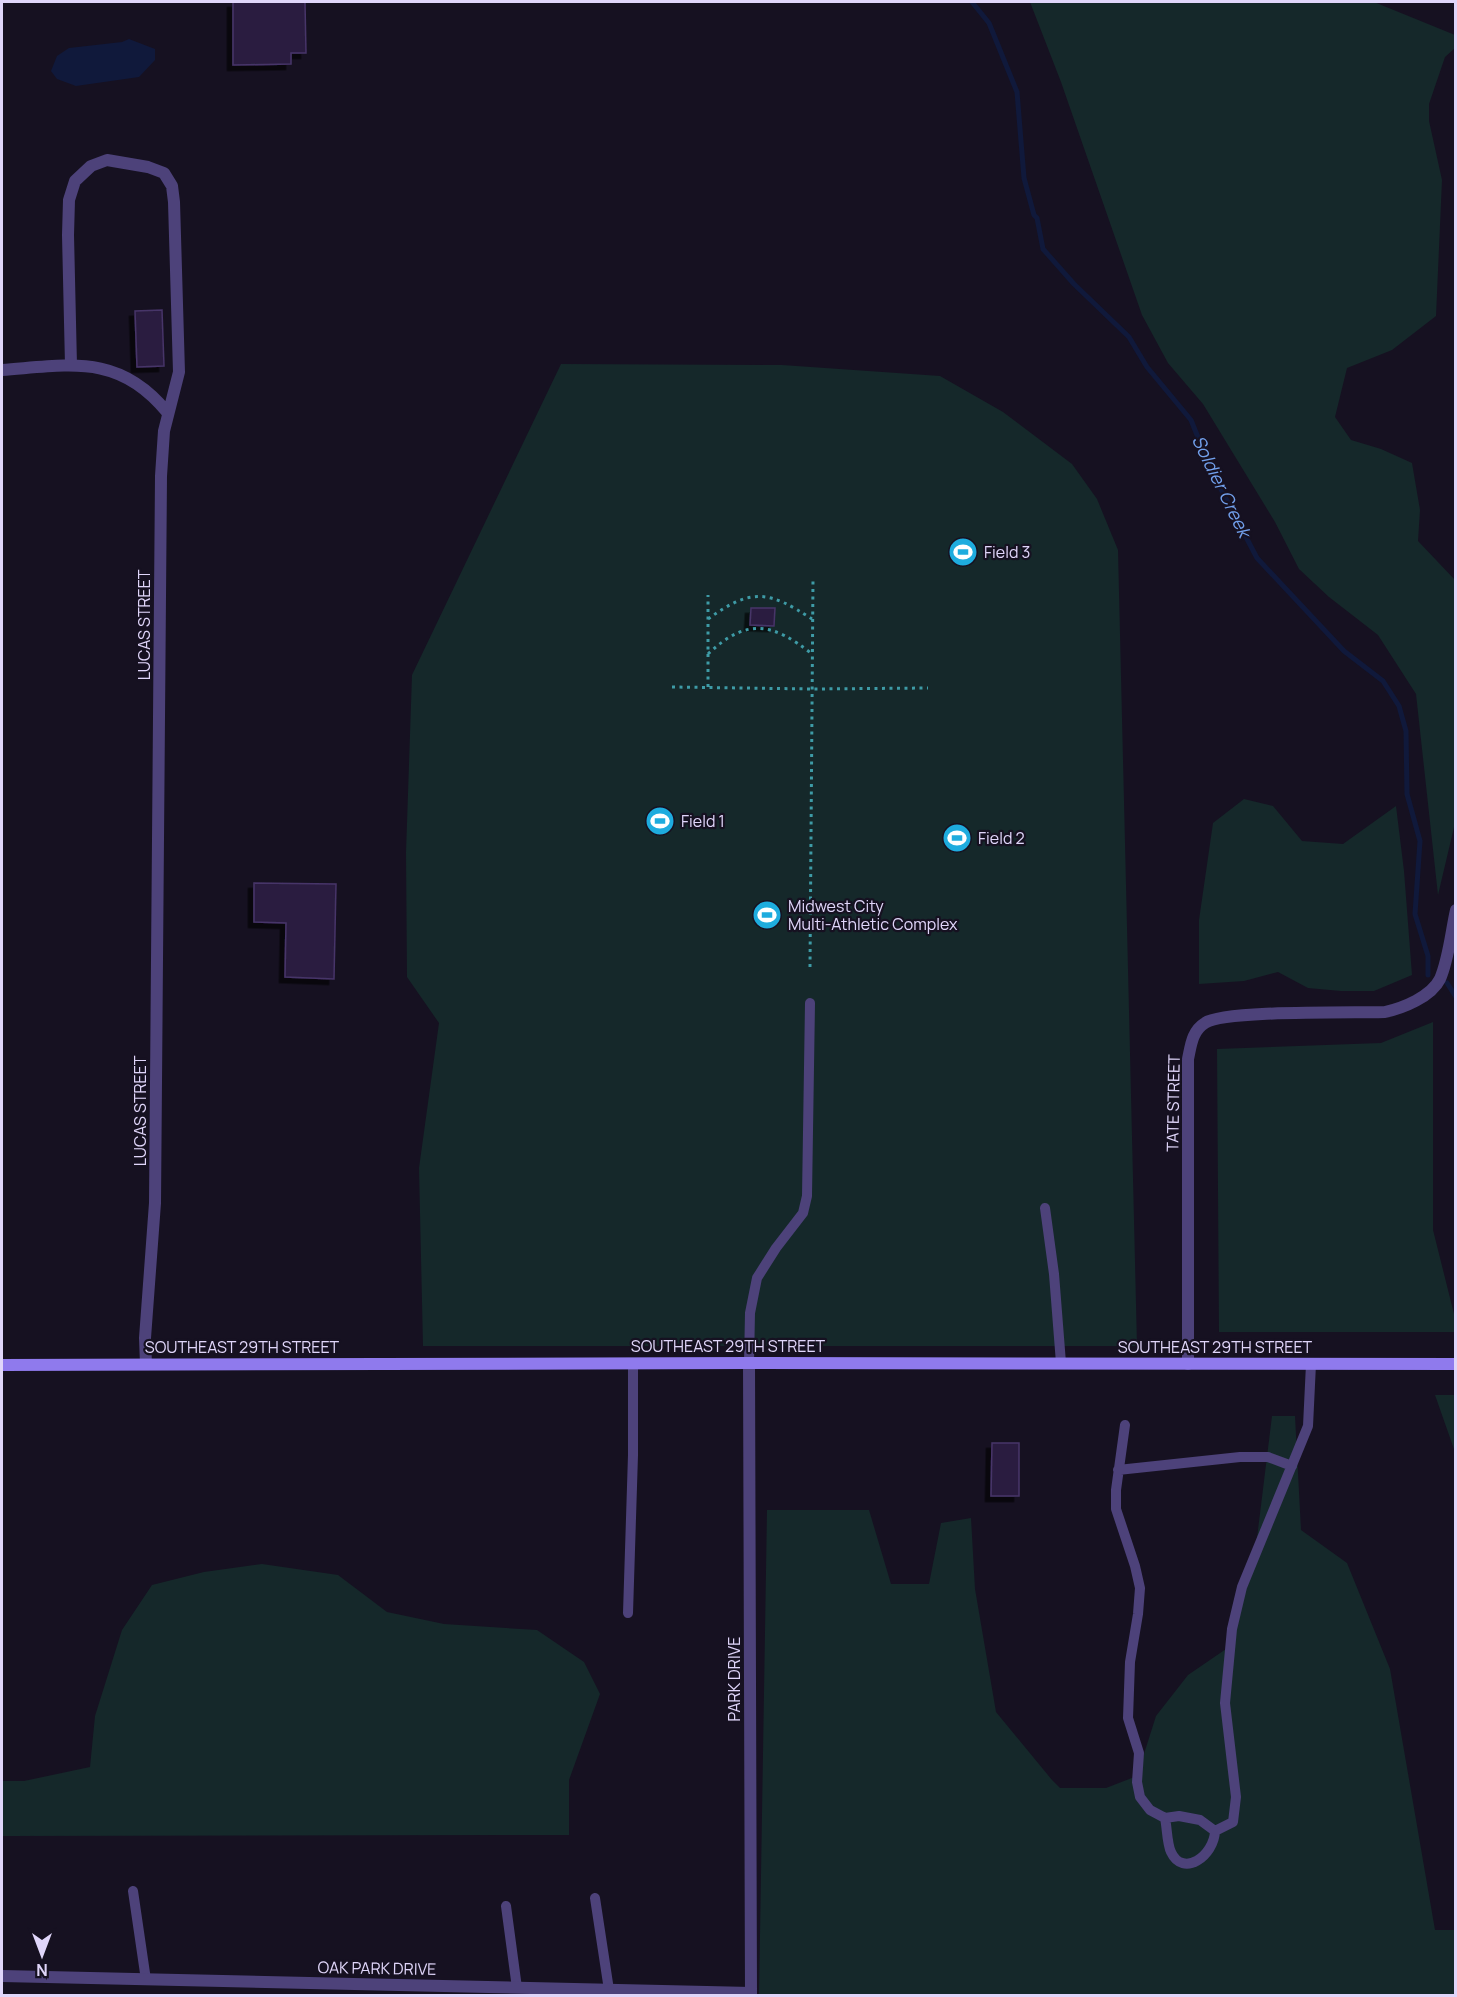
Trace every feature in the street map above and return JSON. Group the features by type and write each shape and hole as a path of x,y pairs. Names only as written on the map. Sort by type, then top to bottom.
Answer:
{"main road":[{"name":"SOUTHEAST 29TH STREET","path":"2,1365 749,1362 1455,1364"}],"street":[{"name":"LUCAS STREET","path":"71,364 68,235 69,200 75,181 91,166 107,160 148,167 164,173 172,186 174,202 179,372 167,412 161,476 156,1203 145,1338 146,1364"},
{"path":"2,370 71,364 107,368 135,381 154,396 167,412"},
{"name":"TATE STREET","path":"1188,1364 1188,1059 1193,1036 1197,1029 1210,1019 1238,1015 1385,1012 1406,1007 1439,981 1455,910"},
{"name":"PARK DRIVE","path":"749,1362 751,1994"},
{"name":"OAK PARK DRIVE","path":"2,1976 751,1994"}],"lane":[{"path":"749,1362 750,1313 757,1278 776,1248 803,1213 807,1196 810,1003"},
{"path":"1045,1208 1054,1274 1061,1363"},
{"path":"628,1613 633,1363"},
{"path":"1215,1831 1233,1822 1236,1797 1225,1702 1232,1629 1242,1587 1308,1426 1311,1364"},
{"path":"1125,1425 1118,1470 1116,1509 1132,1555 1140,1588 1130,1662 1128,1718 1140,1753 1137,1782 1140,1797 1150,1810 1165,1818 1179,1816 1200,1820 1215,1831"},
{"path":"1118,1470 1259,1457 1268,1457 1292,1466"},
{"path":"1165,1818 1170,1850 1174,1857 1182,1862 1196,1862 1206,1855 1214,1842 1215,1831"},
{"path":"134,1891 146,1980"},
{"path":"595,1898 609,1990"},
{"path":"506,1906 517,1988"}],"path":[{"path":"810,967 813,579"},
{"path":"708,595 708,687"},
{"path":"708,619 736,601 765,597 779,599 812,620"},
{"path":"708,654 731,635 748,630 764,630 776,631 791,638 812,654"},
{"path":"672,687 928,688"}],"green space":[{"path":"1030,2 1374,2 1455,35 1455,48 1445,57 1429,104 1429,121 1442,180 1436,316 1392,350 1347,368 1335,417 1351,440 1381,449 1412,463 1420,510 1418,541 1455,580 1455,823 1438,895 1416,694 1378,635 1329,597 1299,569 1275,522 1203,404 1168,363 1142,315 1061,82"},
{"name":"Midwest City Multi-Athletic Complex","path":"561,364 782,365 940,376 1003,412 1072,464 1097,499 1118,550 1137,1346 423,1346 419,1168 439,1023 407,977 406,853 412,675"},
{"path":"1244,799 1273,806 1302,841 1343,844 1396,806 1404,871 1412,975 1374,991 1308,988 1278,972 1244,981 1199,984 1199,920 1213,823"},
{"path":"1433,1022 1433,1230 1455,1318 1455,1332 1219,1332 1217,1049 1381,1043"},
{"path":"1435,1395 1455,1395 1455,1452"},
{"path":"1272,1416 1295,1416 1301,1530 1347,1563 1390,1669 1435,1930 1455,1930 1455,1995 759,1996 767,1510 869,1510 891,1584 929,1584 941,1523 971,1518 975,1589 996,1712 1060,1788 1106,1788 1137,1776 1156,1716 1188,1675 1226,1649 1256,1546"},
{"path":"262,1564 338,1575 387,1612 444,1624 537,1630 584,1662 600,1694 569,1780 569,1835 2,1836 2,1781 24,1781 90,1767 95,1716 122,1630 152,1585 204,1572"}],"water":[{"path":"129,39 155,49 155,60 139,77 76,86 57,79 51,71 57,56 69,48 122,42"}],"building":[{"path":"233,2 305,2 306,53 291,53 291,64 233,65"},
{"path":"162,310 164,366 137,367 135,311"},
{"path":"751,608 775,608 774,626 750,625"},
{"path":"254,883 336,884 334,979 285,977 286,923 254,922"},
{"path":"992,1443 1019,1443 1019,1496 991,1496"}],"waterway":[{"name":"Soldier Creek","path":"972,2 989,23 1017,92 1024,178 1034,215 1037,218 1043,249 1074,284 1129,337 1147,367 1191,420 1212,472 1257,558 1344,651 1383,681 1399,706 1406,731 1407,794 1420,841 1415,914 1428,956 1428,975"},
{"name":"Soldier Creek","path":"1447,983 1456,997"}],"place":[{"name":"Field 3","path":"963,552"},
{"name":"Field 1","path":"660,821"},
{"name":"Field 2","path":"957,838"},
{"name":"Midwest City Multi-Athletic Complex","path":"767,915"}]}
